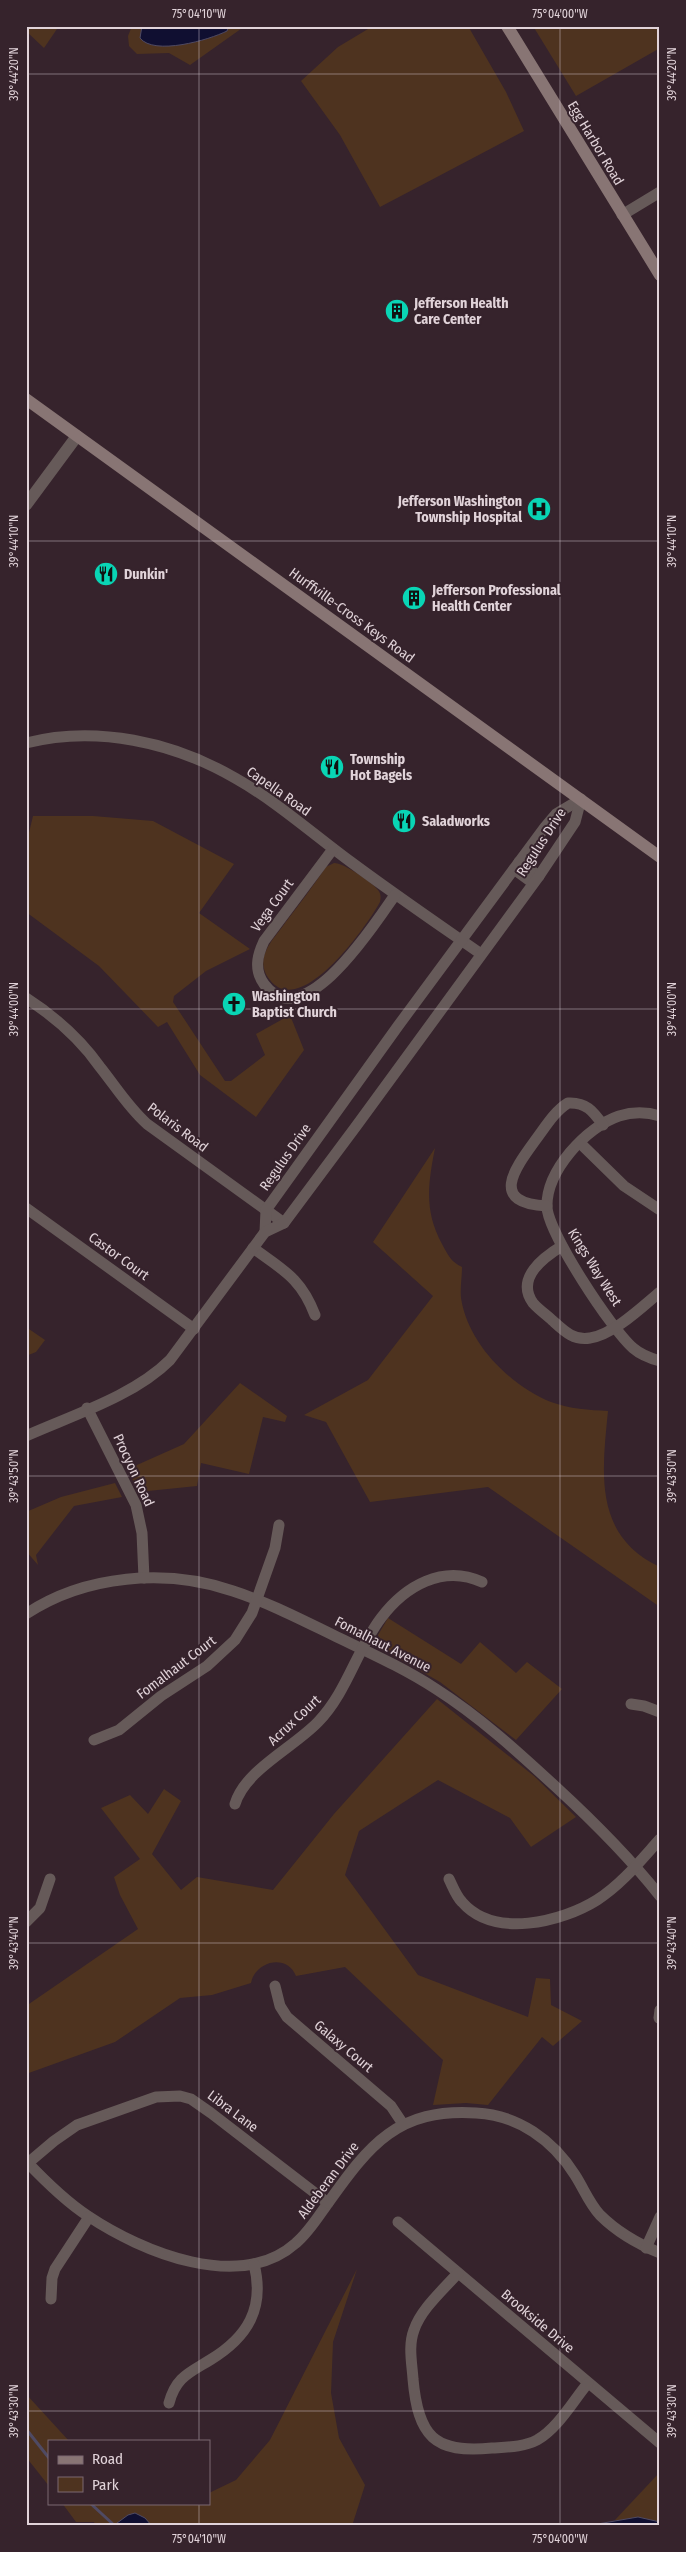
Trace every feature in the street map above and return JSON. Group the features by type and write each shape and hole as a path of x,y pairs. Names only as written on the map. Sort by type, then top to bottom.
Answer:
{"main road":[{"name":"Egg Harbor Road","path":"507,26 660,275"},
{"name":"Hurffville-Cross Keys Road","path":"26,399 660,857"}],"street":[{"path":"622,215 660,192"},
{"path":"26,505 78,436"},
{"name":"Capella Road","path":"26,743 73,736 115,738 174,750 217,768 253,789 395,895 481,954"},
{"name":"Regulus Drive","path":"265,1232 266,1210 461,940 556,814 581,799"},
{"name":"Regulus Drive","path":"26,1436 132,1388 156,1373 170,1360 265,1232 284,1223 536,879 575,822 581,799"},
{"name":"Vega Court","path":"333,849 264,941 258,954 257,966 260,978 274,994 287,998 297,998 307,994 329,978 350,956 395,895"},
{"path":"517,865 536,879"},
{"name":"Polaris Road","path":"26,998 83,1047 130,1108 142,1120 284,1223"},
{"path":"547,1206 527,1205 514,1195 511,1184 516,1168 556,1113 568,1103 582,1104 589,1108 603,1125"},
{"name":"Kings Way West","path":"660,1116 628,1114 603,1125 580,1143 557,1171 550,1187 547,1206 551,1224 562,1246 614,1327 642,1355 660,1361"},
{"path":"580,1143 624,1186 660,1210"},
{"name":"Castor Court","path":"26,1208 194,1329"},
{"path":"562,1246 547,1255 534,1268 528,1283 530,1297 533,1303 566,1332 576,1338 591,1338 614,1327 660,1292"},
{"path":"253,1248 295,1279 308,1295 315,1315"},
{"name":"Procyon Road","path":"87,1408 136,1505 141,1524 144,1578"},
{"name":"Fomalhaut Court","path":"94,1740 119,1730 166,1692 194,1676 219,1657 242,1632 257,1600 274,1548 279,1525"},
{"name":"Acrux Court","path":"235,1804 243,1786 252,1777 307,1732 327,1712 343,1690 381,1618 400,1597 422,1581 436,1577 462,1575 482,1582"},
{"name":"Fomalhaut Avenue","path":"26,1614 71,1591 111,1581 144,1578 196,1582 231,1590 257,1600 363,1650 435,1688 514,1748 575,1804 635,1866 660,1896"},
{"path":"631,1704 644,1706 660,1712"},
{"path":"449,1879 462,1903 472,1910 496,1920 523,1924 562,1918 588,1906 612,1889 660,1839"},
{"path":"26,1922 40,1908 50,1879"},
{"name":"Galaxy Court","path":"275,1986 280,2006 287,2017 391,2106 403,2124"},
{"path":"659,2018 660,2010"},
{"name":"Libra Lane","path":"27,2162 78,2125 156,2097 180,2096 191,2099 211,2113 328,2203"},
{"name":"Aldeberan Drive","path":"27,2162 42,2179 89,2217 140,2244 178,2258 217,2266 236,2267 271,2259 296,2244 370,2149 403,2124 430,2114 460,2112 493,2114 524,2126 559,2152 600,2214 627,2237 646,2248 660,2253"},
{"path":"51,2299 55,2269 89,2217"},
{"path":"646,2248 660,2217"},
{"name":"Brookside Drive","path":"398,2222 660,2443"},
{"path":"169,2403 173,2389 181,2379 233,2343 250,2321 258,2296 259,2284 254,2264"},
{"path":"458,2273 419,2318 411,2338 416,2409 422,2425 434,2438 449,2447 467,2450 528,2443 546,2433 588,2383"}],"green space":[{"path":"26,26 59,26 44,48 26,31"},
{"path":"132,26 245,26 190,65 169,53 137,54 129,46 128,36"},
{"path":"373,26 468,26 506,92 524,131 380,207 340,135 301,81 338,47"},
{"path":"533,26 660,26 660,48 576,96"},
{"path":"33,816 93,816 153,821 234,864 199,913 250,949 206,971 174,996 173,1002 225,1081 231,1081 265,1055 256,1034 290,1015 304,1050 256,1117 200,1075 167,1022 158,1027 99,966 26,912 26,845"},
{"path":"334,863 351,869 370,882 380,893 380,902 362,930 332,965 315,979 298,988 283,989 270,980 266,974 263,962 264,955 272,940 326,867"},
{"path":"435,1148 429,1185 432,1220 448,1255 455,1263 462,1267 461,1298 465,1315 472,1331 493,1361 506,1374 536,1395 565,1406 608,1411 604,1457 604,1479 607,1500 613,1520 623,1538 638,1554 660,1567 660,1607 488,1487 370,1502 326,1422 304,1415 368,1380 433,1296 373,1242"},
{"path":"26,1327 45,1340 36,1352 26,1356"},
{"path":"240,1383 287,1416 285,1422 263,1417 249,1474 201,1463 197,1486 138,1492 128,1469 184,1444"},
{"path":"115,1483 122,1497 74,1506 36,1555 38,1565 26,1551 26,1512 61,1497"},
{"path":"388,1618 461,1664 480,1642 516,1673 527,1662 562,1689 516,1740 440,1682 382,1649 378,1635"},
{"path":"437,1699 534,1776 576,1817 531,1847 510,1818 438,1780 359,1831 345,1875 418,1975 528,2017 536,1978 550,1979 551,2005 582,2021 553,2046 542,2037 488,2105 466,2103 433,2105 443,2060 345,1967 296,1976 286,1964 279,1962 265,1965 258,1969 251,1983 212,1995 180,1998 115,2042 26,2074 26,2006 138,1929 120,1895 114,1877 140,1859 101,1808 130,1795 148,1814 164,1789 181,1801 152,1854 181,1890 197,1877 273,1890 334,1814"},
{"path":"357,2269 333,2342 331,2393 339,2438 365,2485 352,2526 96,2526 94,2522 76,2522 63,2504 210,2504 210,2493 236,2480 270,2440"},
{"path":"26,2394 68,2440 48,2440 48,2485 26,2457"},
{"path":"660,2472 660,2522 615,2520"}],"shaded area":[{"path":"142,26 229,26 227,31 219,35 195,42 182,45 157,46 147,43 140,38"},
{"path":"135,2513 145,2518 152,2526 113,2526 128,2515"},
{"path":"638,2517 660,2522 660,2526 586,2526"}],"waterway":[{"path":"26,2429 48,2457"},
{"path":"91,2504 115,2526"}],"place":[{"name":"Jefferson Health Care Center","path":"397,311"},
{"name":"Jefferson Washington Township Hospital","path":"539,509"},
{"name":"Dunkin'","path":"106,574"},
{"name":"Jefferson Professional Health Center","path":"414,598"},
{"name":"Township Hot Bagels","path":"332,767"},
{"name":"Saladworks","path":"404,821"},
{"name":"Washington Baptist Church","path":"234,1004"}]}
